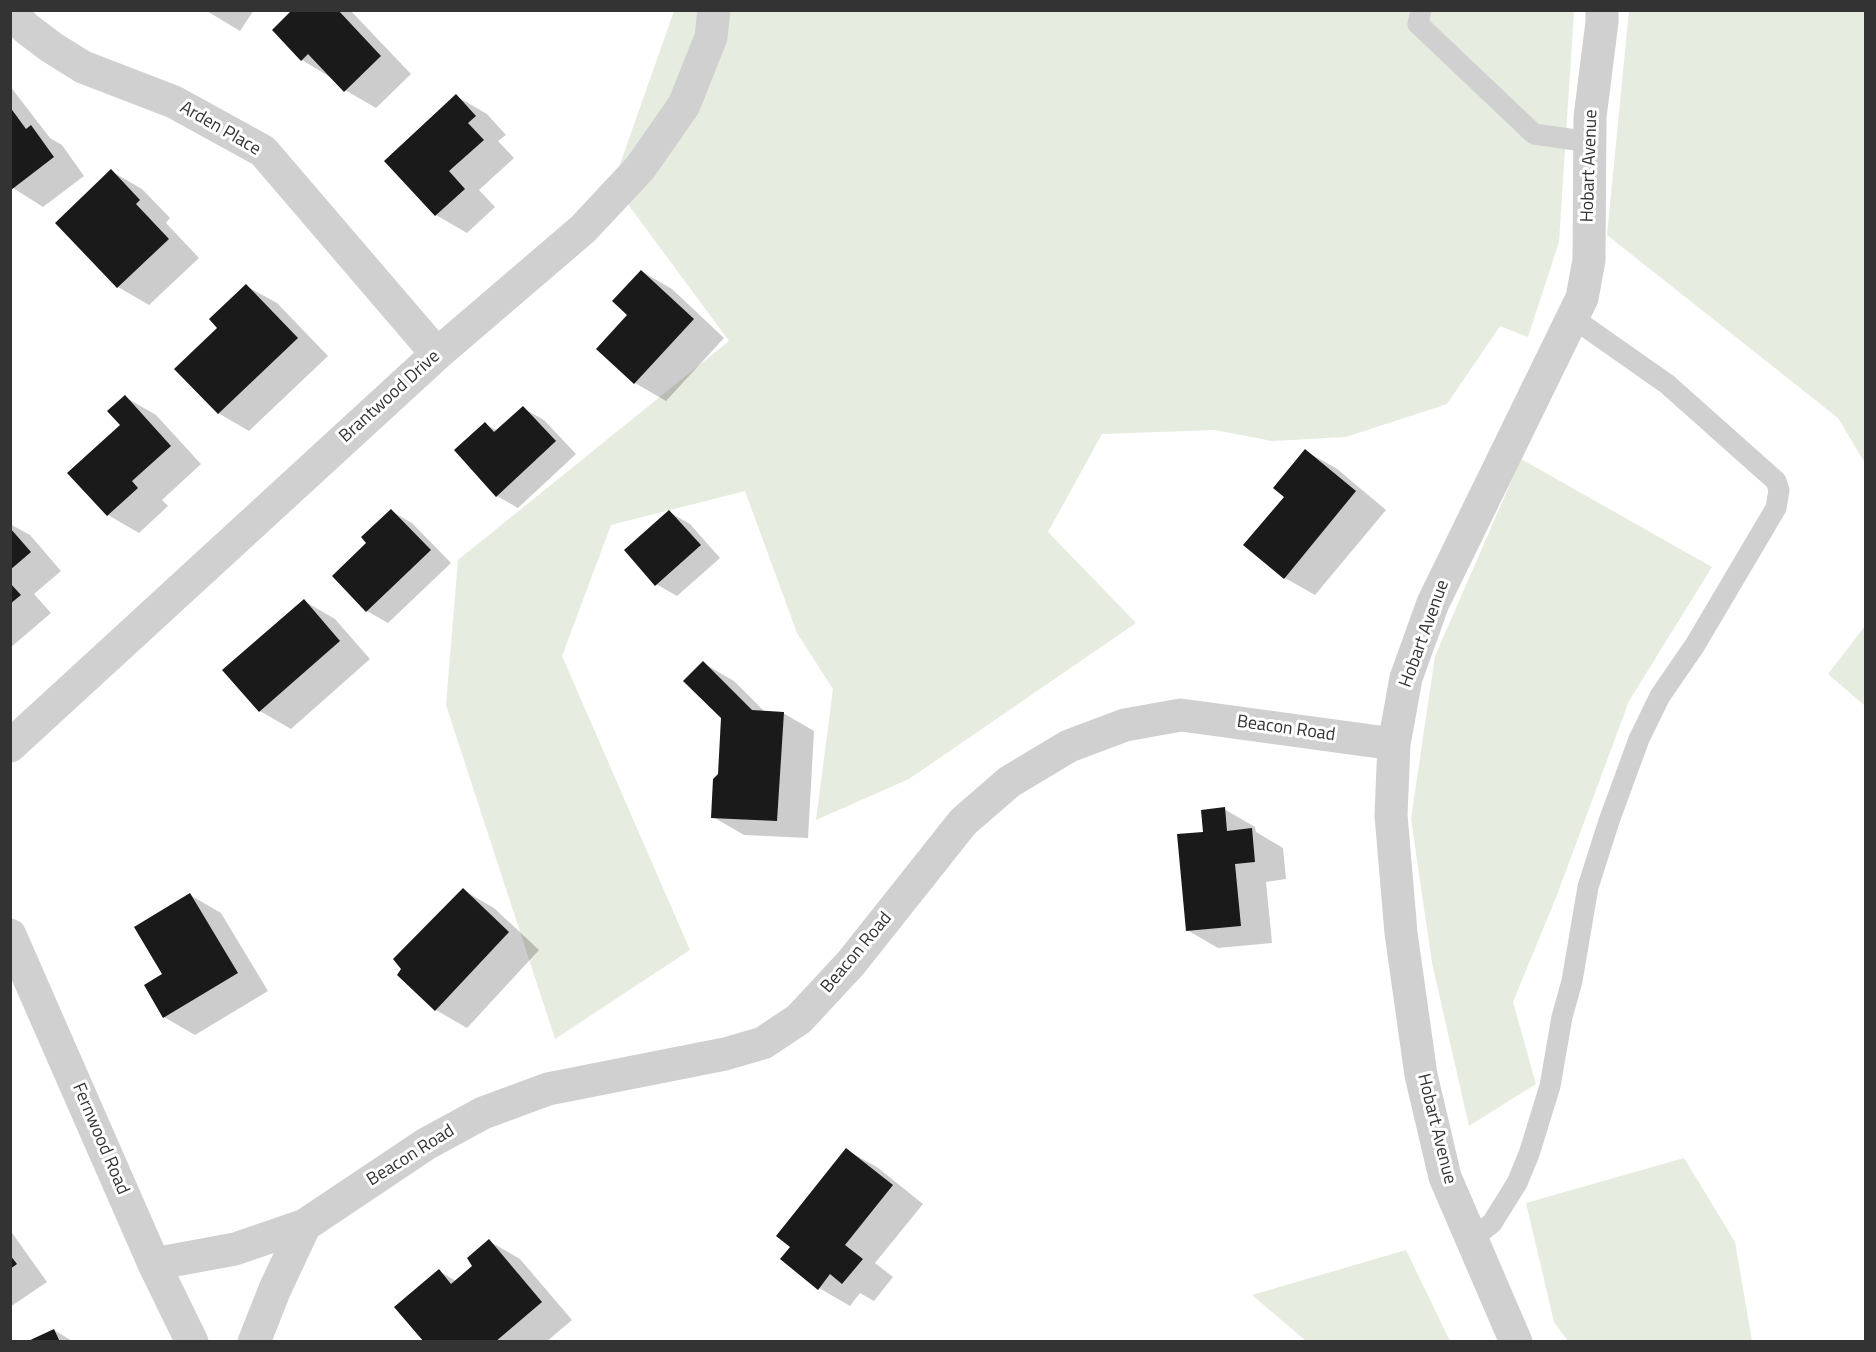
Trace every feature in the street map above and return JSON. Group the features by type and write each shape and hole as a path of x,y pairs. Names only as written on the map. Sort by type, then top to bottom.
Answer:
{"street":[{"name":"Brantwood Drive","path":"10,747 437,354 583,229 640,168 684,105 711,37 714,10"},
{"name":"Hobart Avenue","path":"1516,1341 1445,1177 1420,1075 1401,933 1391,815 1394,744 1406,678 1433,603 1582,298 1589,260 1590,117 1602,10"},
{"name":"Arden Place","path":"10,11 26,28 83,67 174,102 263,151 437,354"},
{"name":"Beacon Road","path":"154,1264 235,1249 305,1225 426,1144 483,1113 548,1089 725,1054 763,1043 799,1019 852,963 963,822 1009,782 1070,746 1125,725 1181,715 1394,744"},
{"name":"Fernwood Road","path":"10,935 154,1264 192,1341"},
{"path":"254,1341 305,1225"}],"lane":[{"path":"1415,15 1534,134 1590,142"},
{"path":"1472,1239 1492,1223 1517,1183 1529,1154 1550,1086 1562,1017 1572,981 1588,887 1639,739 1659,696 1695,645 1776,508 1779,490 1776,481 1667,384 1573,318"}],"shaded area":[{"path":"674,11 1574,11 1559,242 1528,337 1500,326 1447,404 1346,437 1272,441 1215,430 1102,434 1048,532 1136,623 909,779 816,820 833,689 797,633 745,491 611,525 562,656 690,950 555,1039 446,705 458,560 729,341 613,184"},
{"path":"1629,11 1865,11 1865,463 1838,418 1607,235"},
{"path":"1521,459 1712,567 1629,701 1557,895 1513,1002 1536,1084 1469,1126 1432,963 1411,819 1435,656"},
{"path":"1865,626 1865,706 1828,674"},
{"path":"1684,1158 1735,1242 1752,1341 1568,1341 1554,1322 1526,1203"},
{"path":"1406,1250 1450,1341 1306,1341 1252,1295"}],"building":[{"path":"292,10 338,10 381,56 344,92 308,54 301,61 272,30"},
{"path":"456,94 476,116 468,123 484,140 449,171 465,189 435,216 384,161"},
{"path":"10,107 26,129 31,125 54,157 11,190"},
{"path":"111,169 140,200 136,204 169,239 117,288 55,223"},
{"path":"641,270 694,319 634,384 596,349 627,315 612,301"},
{"path":"246,284 298,338 218,414 174,369 217,328 209,319"},
{"path":"125,395 171,446 132,481 138,488 107,516 67,473 120,425 107,411"},
{"path":"523,406 556,441 496,497 454,450 485,422 494,432"},
{"path":"1305,449 1356,491 1284,579 1243,545 1284,497 1273,488"},
{"path":"391,509 431,550 366,612 332,576 366,543 361,537"},
{"path":"669,510 701,545 655,586 624,550"},
{"path":"10,528 31,552 10,570"},
{"path":"10,583 21,595 10,604"},
{"path":"304,599 340,641 259,712 222,670"},
{"path":"703,661 752,710 784,712 777,821 711,818 713,779 718,774 721,718 683,681"},
{"path":"1225,807 1227,831 1252,828 1255,862 1235,864 1241,926 1186,931 1177,834 1203,832 1201,810"},
{"path":"463,888 509,932 435,1011 397,975 401,969 393,959"},
{"path":"190,893 238,973 163,1018 144,985 162,974 134,927"},
{"path":"846,1148 893,1185 845,1245 863,1259 842,1284 830,1274 818,1290 780,1259 790,1247 776,1236"},
{"path":"489,1239 542,1302 495,1342 424,1342 394,1307 439,1269 451,1284 472,1266 467,1258"},
{"path":"10,1255 17,1264 10,1269"},
{"path":"54,1329 60,1342 26,1342"}]}
